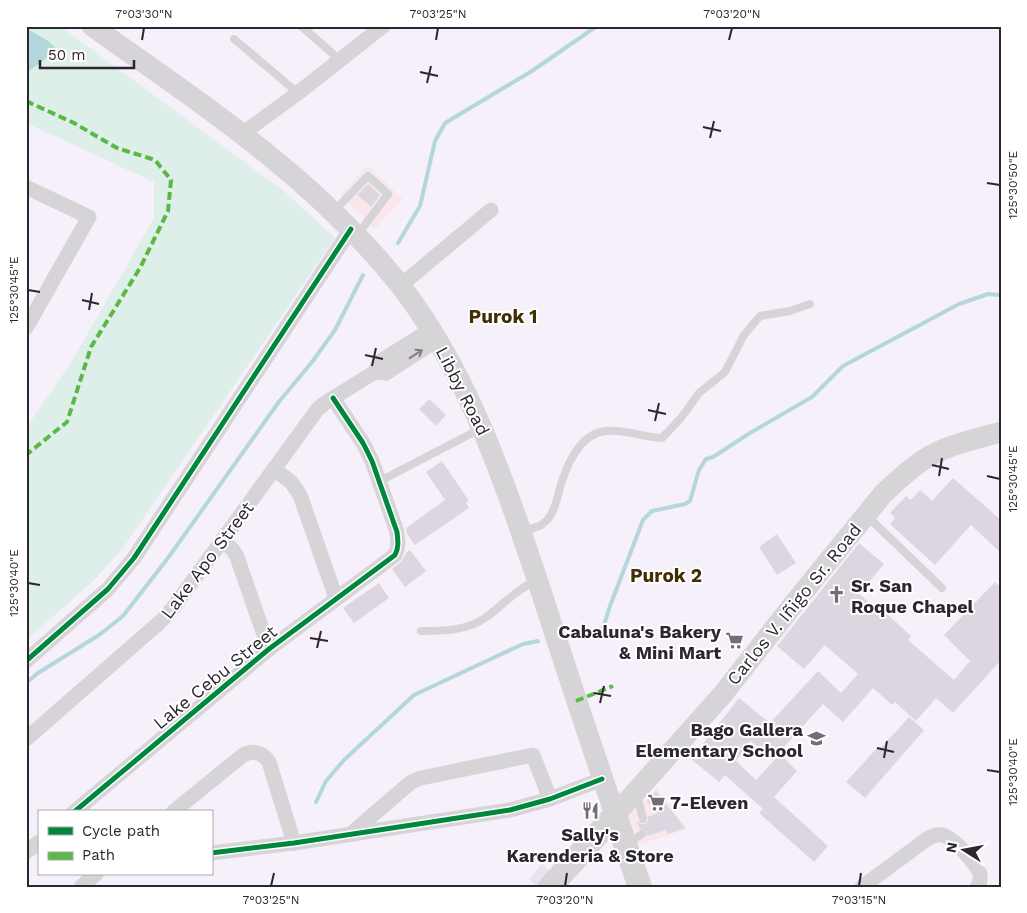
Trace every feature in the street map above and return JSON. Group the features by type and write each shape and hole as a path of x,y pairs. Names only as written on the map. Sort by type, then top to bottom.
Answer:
{"main road":[{"name":"Libby Road","path":"97,28 242,134 306,185 354,232 400,286 434,335 460,381 501,474 615,816 634,840 640,887"},
{"name":"Carlos V. Iñigo Sr. Road","path":"615,816 723,694 866,514 899,479 928,457 947,448 1001,432"},
{"path":"550,887 615,816"}],"street":[{"path":"242,134 298,93 383,26"},
{"path":"26,187 89,217 26,328"},
{"path":"400,286 491,210"},
{"path":"26,661 108,589 134,558 354,232"},
{"name":"Lake Apo Street","path":"26,738 160,622 173,608 318,410 333,398 375,372 386,373 434,335"},
{"path":"333,398 363,443 380,481"},
{"path":"274,468 291,482 300,495 336,598"},
{"name":"Lake Cebu Street","path":"76,810 269,649 395,555 398,548 396,532 380,481"},
{"path":"222,540 234,550 269,649"},
{"path":"175,810 243,755 250,752 258,752 265,756 269,762 294,843"},
{"path":"351,834 412,782 422,778 533,755 550,799"},
{"path":"212,853 294,843 510,810 550,799 602,779"},
{"path":"862,887 927,839 934,835 942,834 956,843 979,871 980,882 978,887"},
{"path":"26,852 38,843"}],"lane":[{"path":"300,26 340,60"},
{"path":"234,39 298,93"},
{"path":"333,212 368,176 388,194 354,232"},
{"path":"521,532 541,525 552,513 571,458 585,438 603,431 624,431 645,437 662,438 682,418 699,393 725,372 744,335 760,316 790,312 810,304"},
{"path":"380,481 482,428"},
{"path":"866,514 942,588"},
{"path":"421,631 441,631 474,624 486,617 516,591 537,580"},
{"path":"636,792 643,819"}],"shaded area":[{"path":"26,26 60,26 284,191 335,238 123,548 94,580 26,641 26,428 72,361 154,218 154,182 26,123"},
{"path":"368,165 403,199 375,229 340,195"},
{"path":"657,788 687,829 639,845 629,816"},
{"path":"542,864 552,873 541,887 538,887 529,879"}],"water":[{"path":"26,28 48,41 58,50 26,73"}],"building":[{"path":"368,184 380,195 371,207 357,195"},
{"path":"429,399 446,415 436,426 419,409"},
{"path":"442,461 469,501 466,503 469,508 415,545 407,534 406,528 445,500 426,472"},
{"path":"953,478 1001,520 1001,553 971,525 935,565 890,524 895,518 890,513 906,496 911,500 920,490 932,501"},
{"path":"777,534 796,563 777,575 759,547"},
{"path":"859,543 884,564 859,594 873,606 875,603 911,636 908,640 954,680 970,661 944,635 995,582 1001,588 1001,660 953,713 936,698 916,721 895,702 892,705 873,688 843,722 823,704 772,760 751,741 736,761 756,780 780,754 797,771 774,797 828,846 814,862 759,813 763,809 725,775 719,782 691,759 739,698 770,723 818,671 841,693 858,674 825,645 804,669 777,646"},
{"path":"410,550 426,571 405,587 392,569 401,562"},
{"path":"379,583 389,598 354,623 343,608"},
{"path":"909,717 924,730 865,798 846,782"},
{"path":"656,791 685,828 668,834 666,830 647,836 646,831 640,829 637,821 645,824 648,821 648,817 658,813 647,801"}],"waterway":[{"path":"398,243 420,206 435,141 445,123 532,71 597,26"},
{"path":"26,683 38,673 99,635 123,616 168,558 278,403 312,362 335,330 363,275"},
{"path":"574,634 603,628 643,520 652,511 685,504 690,501 699,470 706,459 713,457 812,397 843,366 959,304 988,294 1001,295"},
{"path":"316,802 326,781 344,760 414,695 523,644 538,641"}],"marked path":[{"path":"26,101 74,123 117,148 155,160 171,180 168,211 140,268 91,347 67,422 26,455"},
{"path":"576,701 613,686"}],"cycle path":[{"path":"26,661 108,589 134,558 351,229"},
{"path":"76,810 269,649 395,555 398,547 397,532 372,461 363,443 333,398"},
{"path":"212,853 294,843 510,810 550,799 602,779"}],"place":[{"name":"Sr. San Roque Chapel","path":"837,595"},
{"name":"Cabaluna's Bakery & Mini Mart","path":"735,641"},
{"name":"Bago Gallera Elementary School","path":"817,739"},
{"name":"7-Eleven","path":"656,802"},
{"name":"Sally's Karenderia & Store","path":"590,811"}],"district":[{"name":"Purok 1","path":"503,316"},
{"name":"Purok 2","path":"666,575"}]}
